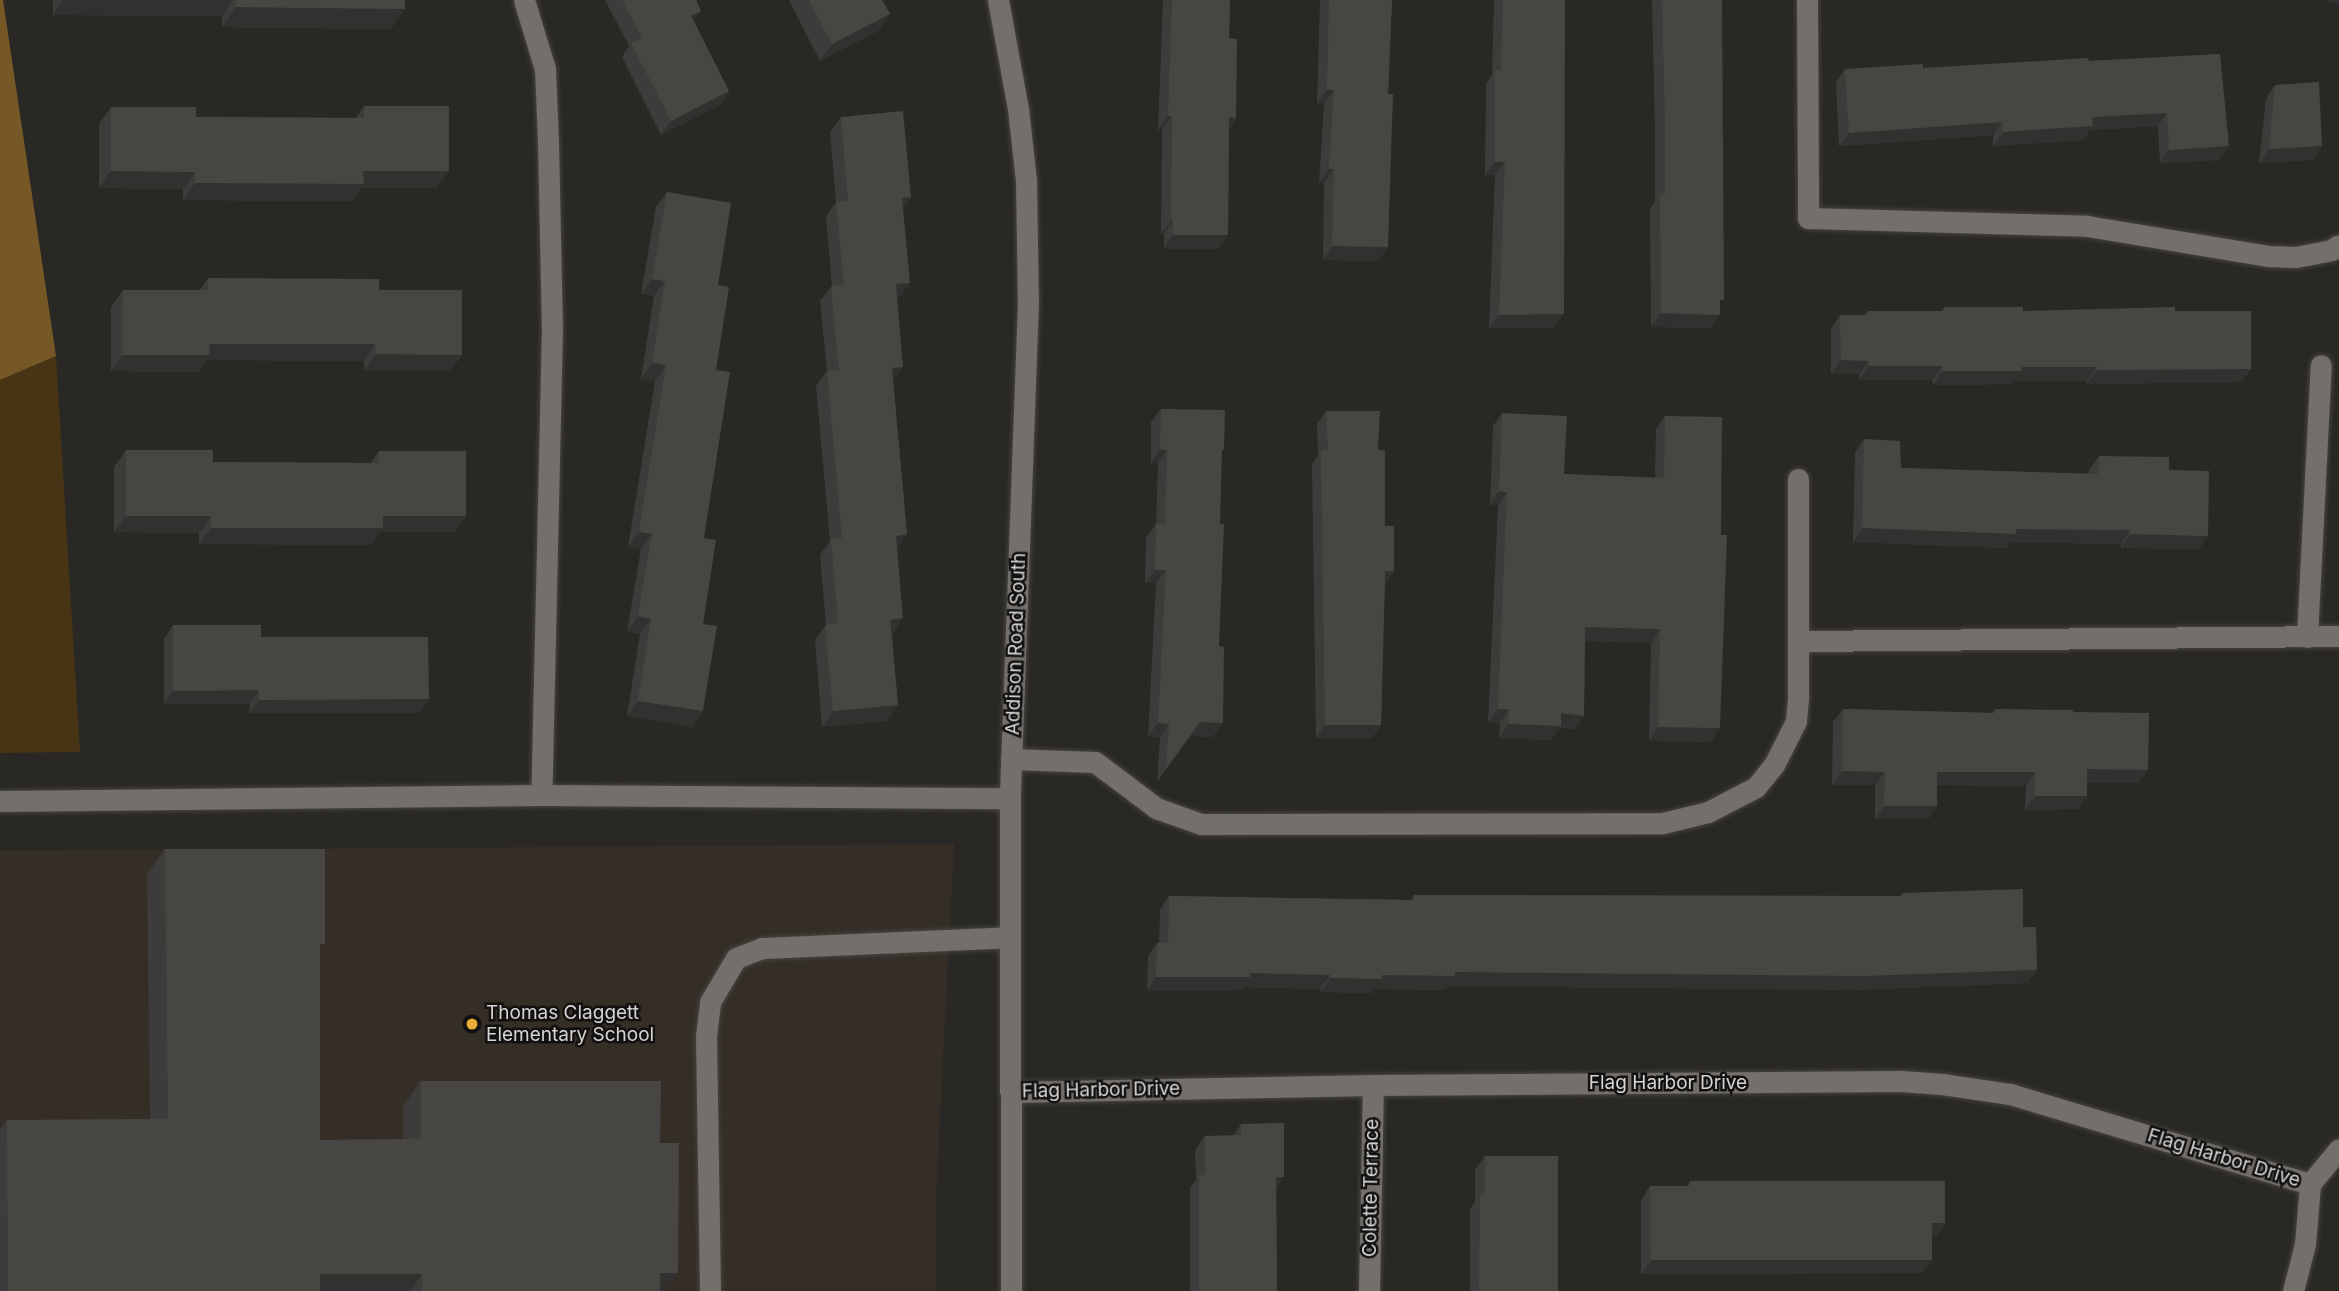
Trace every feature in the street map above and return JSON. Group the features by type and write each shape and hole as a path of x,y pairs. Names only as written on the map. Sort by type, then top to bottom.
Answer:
{"street":[{"path":"524,0 545,69 552,327 541,795"},
{"name":"Addison Road South","path":"998,0 1018,109 1026,180 1028,302 1010,798 1011,1291"},
{"path":"1807,0 1808,218 2087,226 2268,256 2296,257 2331,250 2339,245"},
{"path":"2307,636 2321,365"},
{"path":"1011,759 1095,762 1156,808 1201,824 1663,823 1708,812 1731,803 1756,786 1774,765 1796,721 1798,479"},
{"path":"1798,641 2339,636"},
{"path":"0,801 541,795 1010,798"},
{"path":"710,1291 706,1036 710,1002 736,958 762,948 1010,937"},
{"name":"Flag Harbor Drive","path":"1011,1092 1373,1085 1900,1081 2010,1094 2310,1184"},
{"name":"Colette Terrace","path":"1369,1291 1373,1085"},
{"name":"Flag Harbor Drive","path":"2293,1291 2305,1244 2310,1184 2339,1149"}],"shaded area":[{"path":"0,0 3,0 56,356 0,380"},
{"path":"56,356 80,752 0,753 0,380"},
{"name":"Thomas Claggett Elementary School","path":"954,844 936,1196 936,1291 0,1291 0,851"}],"building":[{"path":"236,0 405,0 405,9 236,7"},
{"path":"622,0 696,0 701,11 691,16 729,91 671,121 631,43 642,38"},
{"path":"809,0 882,0 890,14 832,44"},
{"path":"1172,0 1230,0 1229,38 1237,39 1236,118 1229,117 1228,235 1173,235 1172,116 1168,116"},
{"path":"1329,0 1392,0 1388,94 1393,94 1388,247 1332,246 1334,169 1329,169 1334,90 1327,90"},
{"path":"1503,0 1565,0 1564,314 1499,315 1505,162 1495,162 1495,70 1501,70"},
{"path":"1662,0 1722,0 1724,300 1720,300 1720,315 1661,313 1660,195 1665,195"},
{"path":"2220,54 2229,146 2169,150 2167,113 2092,117 2093,126 2003,132 2002,122 1849,133 1845,69 1923,64 1923,68 2088,58 2089,61"},
{"path":"2319,82 2322,146 2269,149 2275,85"},
{"path":"364,106 449,106 449,171 363,171 364,184 195,183 195,172 111,171 111,107 196,107 196,117 364,118"},
{"path":"903,111 911,197 902,198 910,283 896,284 903,367 892,368 907,534 896,536 903,618 890,620 898,705 833,711 825,625 838,623 831,539 842,538 827,371 839,370 831,286 844,285 836,202 848,201 841,117"},
{"path":"667,192 731,203 718,285 729,287 716,370 730,372 704,538 716,540 703,624 717,626 703,711 638,701 651,619 638,616 652,534 639,532 666,365 652,363 665,281 652,279"},
{"path":"208,278 379,279 379,290 462,290 462,355 376,354 375,344 209,344 210,355 122,355 123,290 208,290"},
{"path":"1944,307 2023,307 2023,311 2175,307 2175,311 2251,311 2251,369 2097,370 2097,367 2022,367 2022,371 1942,371 1942,366 1869,366 1869,361 1841,360 1840,315 1867,315 1868,311 1944,311"},
{"path":"1161,409 1225,410 1220,524 1224,524 1219,646 1224,647 1223,723 1200,722 1166,768 1169,724 1158,723 1166,570 1155,570 1156,524 1165,524 1167,450 1160,449"},
{"path":"1326,411 1380,411 1378,450 1385,450 1385,526 1394,526 1394,571 1385,571 1381,725 1325,725 1321,451 1328,451"},
{"path":"1502,413 1567,416 1564,474 1664,478 1665,416 1722,417 1721,535 1727,535 1720,728 1658,727 1660,629 1585,627 1584,716 1561,713 1561,726 1508,724 1509,709 1498,709 1507,492 1499,491"},
{"path":"1864,439 1900,441 1901,468 2098,474 2099,456 2169,457 2169,470 2209,471 2208,536 2130,534 2130,530 2016,529 2016,534 1862,528"},
{"path":"126,450 213,450 213,462 379,463 379,451 466,451 466,516 383,516 383,528 211,528 211,516 126,516"},
{"path":"173,625 261,625 261,637 428,637 429,699 259,700 259,690 173,691"},
{"path":"1843,709 2149,713 2148,770 2087,769 2087,796 2035,796 2035,772 1937,772 1937,806 1884,806 1885,772 1842,771"},
{"path":"165,849 325,849 325,944 320,944 320,1140 421,1139 421,1081 661,1081 660,1143 679,1143 678,1273 660,1273 660,1291 422,1291 422,1274 320,1274 320,1291 8,1291 7,1120 168,1119"},
{"path":"2023,889 2023,927 2036,927 2037,970 1863,976 1455,972 1455,976 1382,975 1382,979 1250,973 1250,977 1156,977 1157,943 1168,943 1169,896 1414,900 1414,895 1903,896 1902,893"},
{"path":"1284,1123 1284,1177 1276,1177 1277,1291 1199,1291 1199,1175 1205,1175 1205,1136 1241,1135 1241,1124"},
{"path":"1485,1156 1558,1156 1558,1291 1479,1291 1480,1195 1485,1195"},
{"path":"1690,1181 1945,1181 1945,1223 1932,1223 1932,1260 1651,1260 1650,1186 1690,1186"}],"place":[{"name":"Thomas Claggett Elementary School","path":"472,1024"}]}
